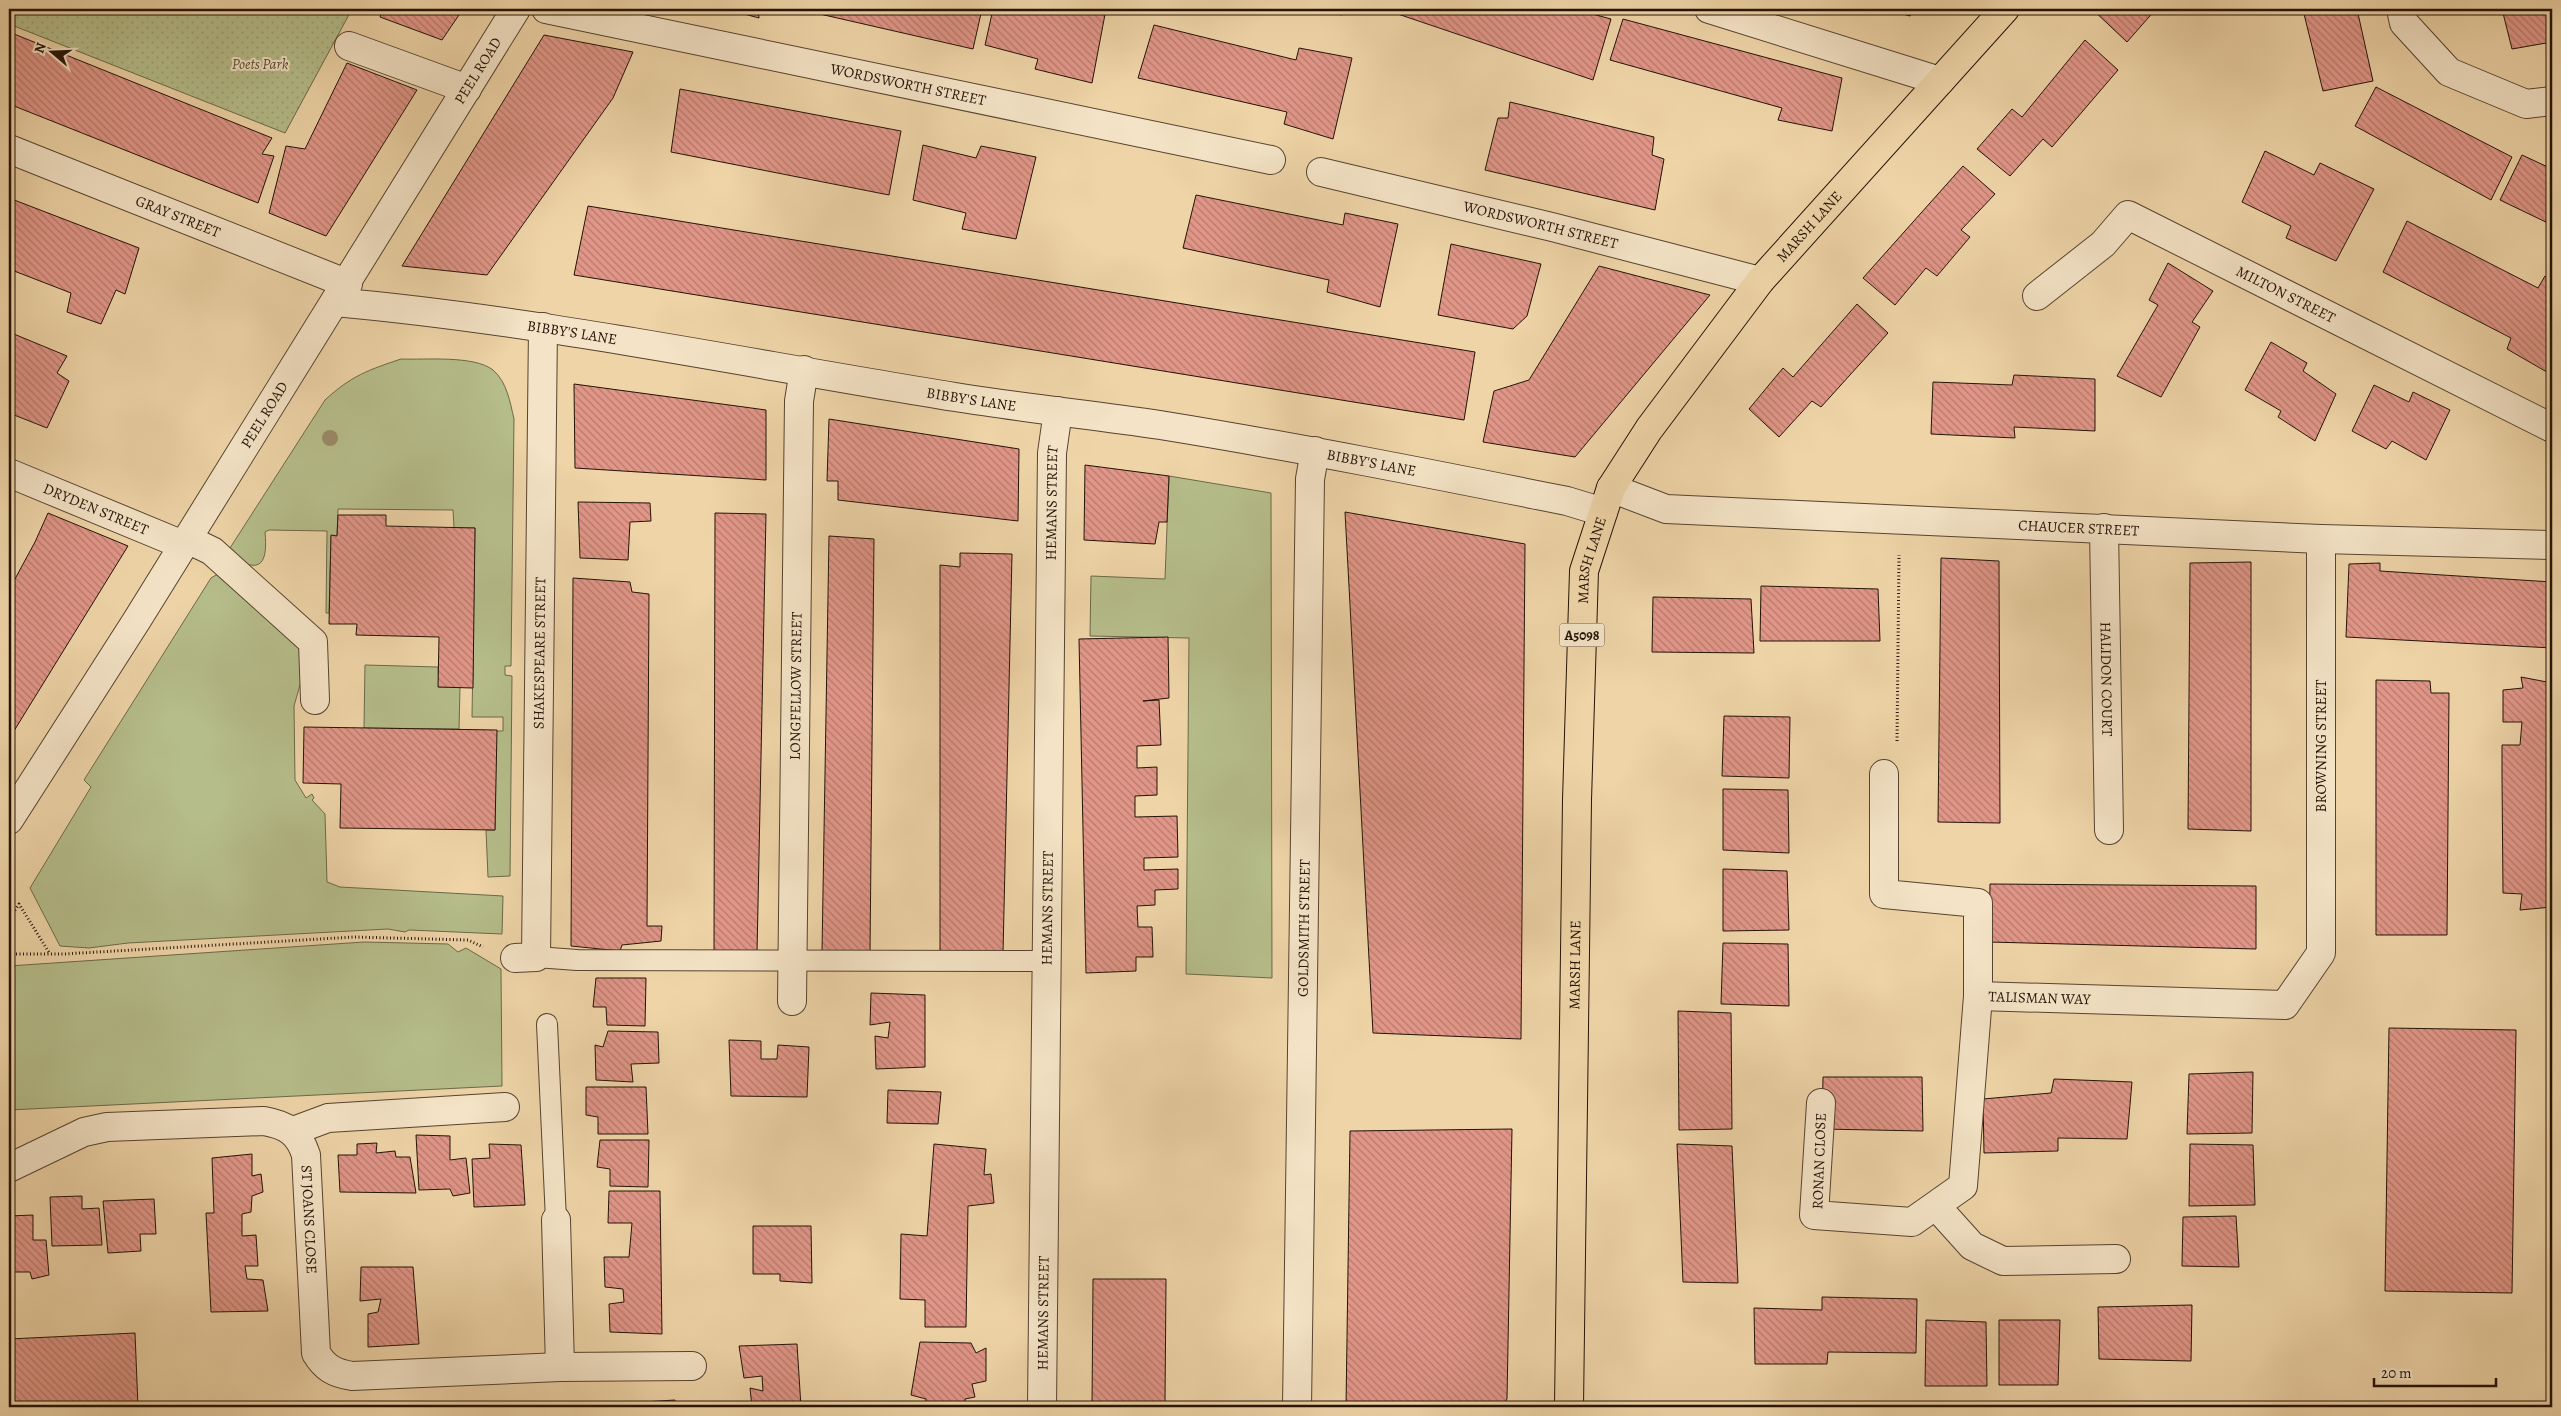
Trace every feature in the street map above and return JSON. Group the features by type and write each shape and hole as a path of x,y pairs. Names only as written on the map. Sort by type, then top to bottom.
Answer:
{"main road":[{"name":"MARSH LANE","path":"1569,1407 1577,810 1584,571 1607,500 1649,428 1760,282 2004,9"}],"street":[{"name":"PEEL ROAD","path":"9,820 17,792 137,620 342,293 516,9"},
{"name":"WORDSWORTH STREET","path":"546,9 1271,160"},
{"path":"1709,9 1793,33 1940,81"},
{"path":"2401,9 2404,23 2449,72 2526,104 2552,101"},
{"path":"349,46 467,89"},
{"name":"GRAY STREET","path":"9,149 342,293"},
{"name":"WORDSWORTH STREET","path":"1321,172 1552,227 1760,282"},
{"name":"MILTON STREET","path":"2037,296 2102,244 2128,215 2552,428"},
{"name":"BIBBY'S LANE","path":"342,293 407,309 543,327 956,397 1315,451 1567,501 1607,500"},
{"name":"SHAKESPEARE STREET","path":"526,958 543,327"},
{"name":"LONGFELLOW STREET","path":"792,1001 800,401 804,370"},
{"name":"HEMANS STREET","path":"1042,1407 1052,453 1058,411"},
{"name":"GOLDSMITH STREET","path":"1298,1407 1310,479 1315,451"},
{"name":"DRYDEN STREET","path":"9,473 212,551 313,642 315,700"},
{"name":"CHAUCER STREET","path":"1607,500 1666,509 2321,539 2552,545"},
{"name":"HALIDON COURT","path":"2104,528 2109,830"},
{"name":"BROWNING STREET","path":"2321,539 2321,953"},
{"name":"TALISMAN WAY","path":"1884,774 1884,894 1978,903 1978,996 2285,1005 2321,953"},
{"name":"RONAN CLOSE","path":"1821,1103 1814,1215 1912,1222 1936,1206 1963,1186 1978,996"},
{"path":"9,1168 84,1132 107,1127 264,1121 282,1124 293,1131 328,1118 505,1107"},
{"name":"ST JOANS CLOSE","path":"293,1131 302,1141 306,1155 316,1353 323,1364 335,1373 352,1376 560,1367 692,1366"},
{"path":"1936,1206 1972,1246 2003,1261 2116,1259"},
{"path":"556,1220 560,1367"}],"lane":[{"path":"526,958 577,960 1047,961"},
{"path":"547,1024 556,1220"}],"path":[{"path":"1884,774 1898,738 1899,519"},
{"path":"9,919 19,904 50,954"},
{"path":"9,954 50,954 354,936 468,940 485,948"}],"green space":[{"name":"Poets Park","path":"9,9 352,9 285,133 9,24"},
{"path":"401,359 462,360 485,365 493,370 502,380 514,419 511,666 505,666 505,675 512,676 510,876 488,877 486,830 495,830 496,731 503,731 503,717 472,717 475,528 454,528 453,510 338,509 337,536 331,536 329,613 326,613 327,531 269,530 265,532 264,558 256,565 242,562 232,556 230,548 325,400 352,379"},
{"path":"1169,476 1271,493 1272,978 1186,974 1189,638 1090,636 1091,576 1165,579"},
{"path":"221,575 300,647 304,671 294,706 295,780 306,798 312,794 314,798 312,800 325,814 327,882 340,887 503,896 502,934 409,930 405,932 388,929 128,943 89,948 60,946 30,888 91,787 84,780 211,578"},
{"path":"365,665 438,667 439,687 460,687 459,729 364,728"},
{"path":"364,942 448,944 458,952 466,948 501,969 502,1086 9,1110 9,966"}],"building":[{"path":"383,9 463,9 442,40 380,17"},
{"path":"726,9 758,9 759,18"},
{"path":"798,9 982,9 973,49"},
{"path":"993,9 1106,9 1092,83 1035,69 1038,59 985,45"},
{"path":"1318,9 1344,9 1342,15"},
{"path":"1383,9 1574,9 1611,19 1593,80"},
{"path":"1884,9 1913,9 1910,16"},
{"path":"2092,9 2156,9 2127,42"},
{"path":"2332,9 2357,9 2373,81 2323,91 2304,14"},
{"path":"2502,9 2552,9 2552,42 2512,49"},
{"path":"1623,19 1842,78 1832,131 1778,120 1782,108 1610,60"},
{"path":"1154,25 1296,60 1299,48 1352,58 1333,139 1284,124 1287,112 1138,78"},
{"path":"9,32 272,138 262,154 274,156 258,203 9,104"},
{"path":"544,35 633,52 613,98 487,275 402,266"},
{"path":"2085,40 2118,70 2052,147 2043,139 2010,176 1977,149 2012,109 2022,117"},
{"path":"347,63 417,90 326,236 269,213 286,146 305,149"},
{"path":"2376,87 2512,157 2491,200 2355,126"},
{"path":"680,89 901,131 889,195 671,152"},
{"path":"1510,102 1654,137 1652,155 1664,159 1655,210 1485,170 1498,118 1508,118"},
{"path":"923,145 976,158 981,146 1036,157 1016,239 962,229 966,213 913,200"},
{"path":"2265,151 2314,175 2320,163 2374,189 2336,261 2286,238 2291,226 2242,202"},
{"path":"2522,155 2552,169 2552,225 2500,200"},
{"path":"1963,166 1995,194 1961,230 1970,237 1937,276 1926,268 1895,305 1863,278"},
{"path":"1196,195 1343,225 1345,213 1398,224 1380,307 1327,292 1329,280 1183,248"},
{"path":"9,198 139,248 125,294 116,290 101,324 67,312 71,293 9,269"},
{"path":"588,206 1475,352 1464,420 574,275"},
{"path":"2407,221 2538,288 2545,276 2552,280 2552,375 2507,349 2511,338 2383,272"},
{"path":"1451,244 1541,264 1527,316 1513,329 1438,315"},
{"path":"2168,263 2213,291 2192,322 2200,327 2161,397 2117,376 2158,305 2149,300"},
{"path":"1599,266 1710,295 1575,457 1483,442 1494,391 1529,380"},
{"path":"1857,304 1888,333 1821,407 1812,401 1779,437 1749,409 1783,368 1793,377"},
{"path":"9,332 67,356 57,373 69,381 47,428 9,413"},
{"path":"2271,342 2307,363 2303,371 2336,394 2315,441 2278,417 2281,411 2245,390"},
{"path":"2014,375 2095,379 2095,431 2014,427 2015,438 1931,434 1933,382 2012,385"},
{"path":"574,384 766,410 766,480 575,468"},
{"path":"2374,385 2409,402 2413,392 2450,410 2426,460 2392,441 2386,449 2352,431"},
{"path":"829,419 1019,449 1018,521 838,500 838,481 827,481"},
{"path":"1085,465 1169,476 1167,522 1159,522 1155,544 1084,540"},
{"path":"578,502 650,503 651,521 630,522 628,560 580,558"},
{"path":"1345,512 1525,544 1521,1039 1373,1033"},
{"path":"48,513 128,546 9,739 9,590 35,542"},
{"path":"715,513 766,514 757,953 714,951"},
{"path":"338,515 386,515 386,526 475,528 473,688 438,687 439,637 356,635 357,624 329,624 331,535 337,536"},
{"path":"829,536 874,539 870,954 822,952"},
{"path":"960,553 1012,554 1003,954 940,952 940,565 960,567"},
{"path":"1941,558 1999,561 2000,823 1938,822"},
{"path":"2251,562 2251,831 2188,829 2190,563"},
{"path":"2380,563 2380,571 2552,582 2552,648 2346,637 2349,564"},
{"path":"573,578 630,582 632,592 649,594 647,926 662,926 661,941 622,945 620,951 571,946"},
{"path":"1761,586 1878,589 1880,641 1760,641"},
{"path":"1653,597 1751,599 1754,653 1652,652"},
{"path":"1168,637 1169,698 1143,701 1159,700 1161,745 1137,746 1137,768 1157,767 1157,795 1135,796 1135,817 1177,816 1178,857 1144,858 1144,870 1178,869 1178,889 1155,890 1155,905 1137,906 1138,927 1152,927 1153,957 1136,957 1136,971 1086,973 1079,639"},
{"path":"2521,677 2552,683 2552,907 2520,910 2522,894 2503,893 2502,745 2520,745 2522,722 2503,722 2503,690 2523,688"},
{"path":"2376,680 2430,681 2431,693 2449,693 2447,935 2376,935"},
{"path":"1724,716 1790,717 1789,778 1722,776"},
{"path":"304,727 497,730 495,830 340,828 341,784 303,783"},
{"path":"1723,789 1788,790 1789,853 1723,850"},
{"path":"1723,869 1787,871 1789,930 1723,931"},
{"path":"1990,884 2256,886 2256,949 1989,942"},
{"path":"1723,943 1788,944 1789,1006 1721,1004"},
{"path":"2552,949 2552,1016 2550,1016"},
{"path":"596,978 646,978 645,1026 607,1025 606,1007 593,1007"},
{"path":"871,993 925,995 925,1067 876,1069 875,1036 888,1038 890,1022 870,1025"},
{"path":"1678,1011 1731,1013 1732,1129 1679,1130"},
{"path":"2389,1028 2516,1030 2512,1293 2385,1291"},
{"path":"608,1031 658,1032 659,1063 631,1064 633,1082 596,1080 595,1045 603,1047"},
{"path":"729,1040 761,1041 761,1059 777,1059 778,1045 809,1047 807,1097 731,1096"},
{"path":"2253,1072 2252,1133 2187,1134 2189,1074"},
{"path":"1823,1077 1922,1077 1923,1131 1822,1129"},
{"path":"2054,1079 2132,1082 2127,1139 2058,1138 2058,1151 1984,1153 1983,1099 2051,1093"},
{"path":"586,1087 646,1087 648,1134 598,1134 598,1117 586,1115"},
{"path":"888,1090 941,1092 938,1124 887,1123"},
{"path":"1512,1129 1507,1399 1501,1407 1346,1407 1350,1131"},
{"path":"416,1135 450,1136 450,1160 466,1158 470,1193 453,1196 450,1189 419,1190"},
{"path":"600,1140 649,1140 648,1187 610,1186 610,1169 597,1167"},
{"path":"377,1143 376,1153 395,1151 396,1157 410,1157 416,1193 340,1192 338,1155 357,1155 357,1144"},
{"path":"489,1144 521,1145 525,1205 474,1207 472,1159 490,1158"},
{"path":"934,1144 986,1149 984,1175 991,1174 994,1203 968,1206 966,1327 925,1327 925,1300 900,1299 901,1234 927,1236"},
{"path":"1677,1144 1732,1146 1738,1283 1683,1282"},
{"path":"2190,1144 2253,1145 2255,1205 2189,1206"},
{"path":"252,1154 252,1176 261,1174 263,1192 252,1196 251,1212 242,1214 242,1236 256,1235 258,1266 245,1266 247,1279 263,1280 268,1311 211,1312 206,1213 214,1213 212,1158"},
{"path":"609,1191 660,1191 662,1334 610,1332 609,1304 624,1302 623,1289 605,1287 604,1257 629,1257 632,1223 608,1223"},
{"path":"82,1196 82,1209 99,1208 102,1245 52,1246 50,1197"},
{"path":"154,1199 156,1234 140,1234 141,1251 108,1253 103,1201"},
{"path":"33,1215 33,1240 46,1240 49,1275 32,1279 30,1272 9,1272 9,1216"},
{"path":"2236,1216 2239,1267 2182,1266 2183,1217"},
{"path":"753,1226 811,1226 812,1283 780,1281 780,1274 753,1274"},
{"path":"361,1267 413,1267 419,1344 368,1347 368,1314 378,1312 381,1299 360,1301"},
{"path":"1093,1279 1166,1279 1165,1402 1251,1402 1251,1407 1092,1407"},
{"path":"1822,1297 1917,1299 1916,1353 1828,1352 1827,1364 1755,1364 1754,1308 1822,1310"},
{"path":"2192,1305 2191,1361 2099,1359 2098,1307"},
{"path":"1926,1320 1986,1322 1987,1386 1925,1386"},
{"path":"1999,1320 2060,1320 2058,1385 1999,1385"},
{"path":"135,1333 138,1407 9,1407 9,1339"},
{"path":"920,1342 971,1343 976,1353 986,1348 986,1381 972,1384 975,1397 965,1399 965,1407 926,1407 926,1399 911,1395"},
{"path":"797,1344 801,1407 752,1407 750,1388 763,1391 762,1376 744,1378 739,1346"},
{"path":"675,1400 675,1405 700,1405 700,1407 643,1407 643,1402"}]}
